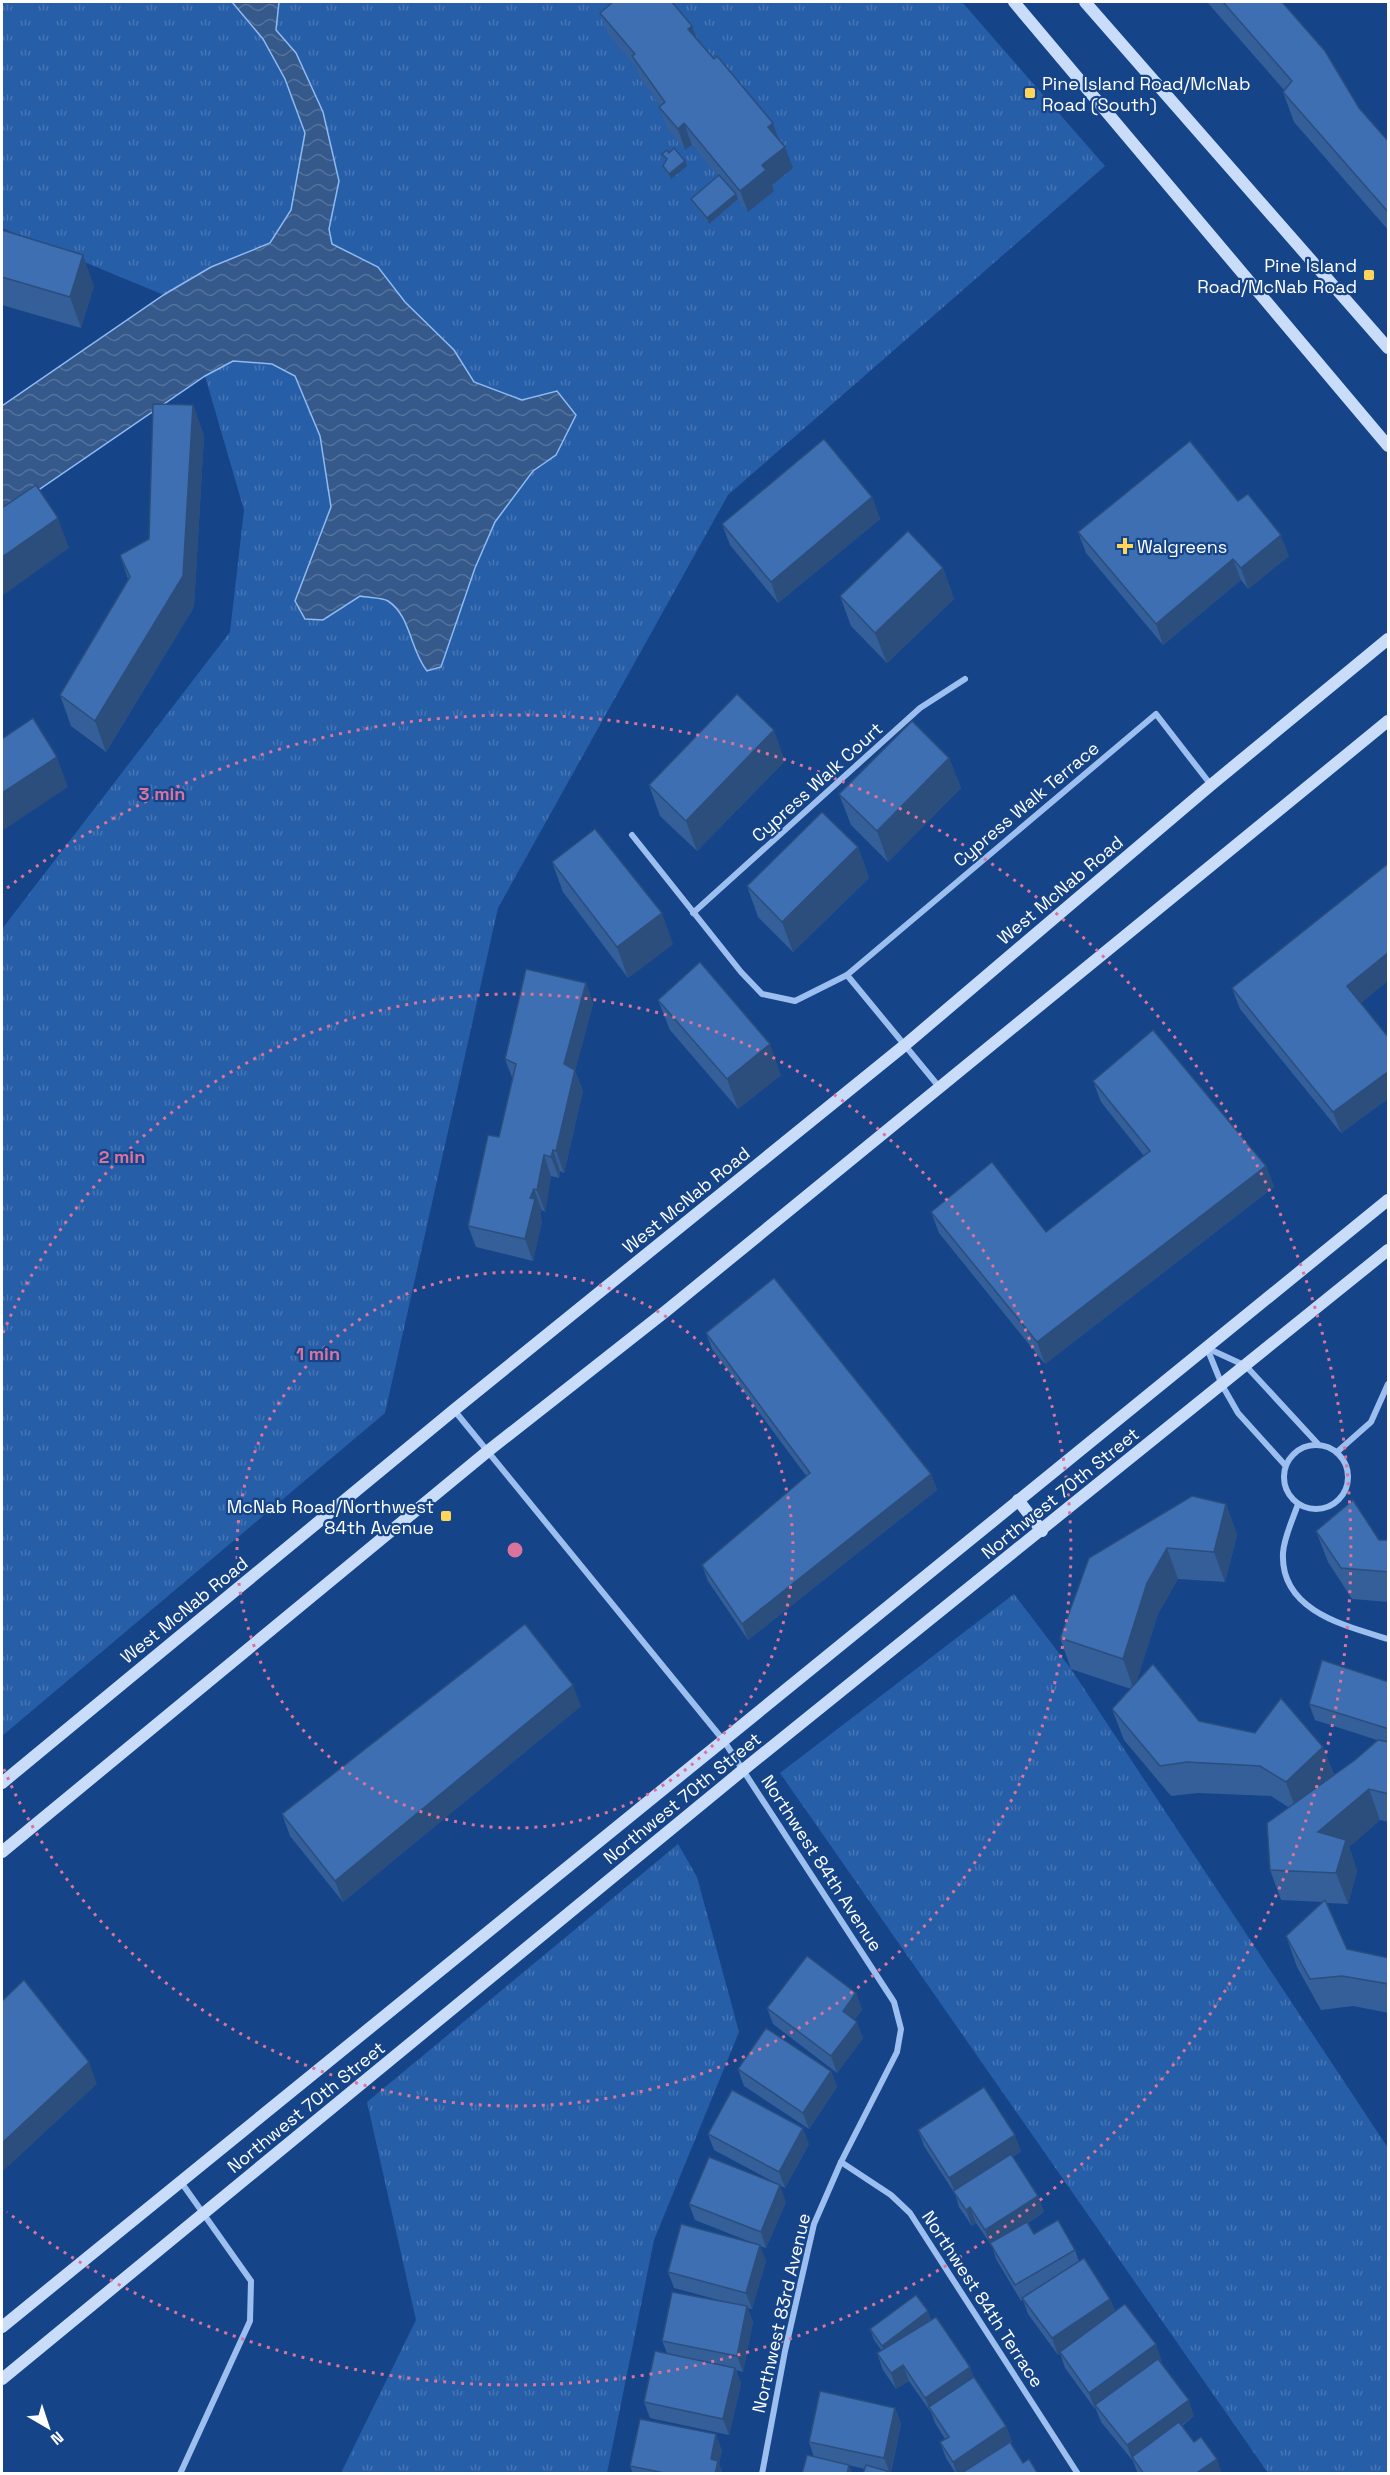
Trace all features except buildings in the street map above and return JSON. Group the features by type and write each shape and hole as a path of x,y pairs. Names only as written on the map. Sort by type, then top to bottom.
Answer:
{"main road":[{"path":"1014,2 1389,446"},
{"path":"1085,2 1389,348"},
{"name":"West McNab Road","path":"2,1783 454,1410 905,1046 1211,785 1389,639"},
{"path":"2,1852 488,1451 666,1311 1389,721"},
{"name":"Northwest 70th Street","path":"2,2327 1389,1200"},
{"name":"Northwest 70th Street","path":"2,2379 743,1770 1389,1250"},
{"path":"1018,1500 1042,1530"}],"street":[{"name":"Cypress Walk Court","path":"693,913 920,708 965,679"},
{"name":"Cypress Walk Terrace","path":"632,835 693,913 762,994 795,1001 847,975 1156,714 1211,785"},
{"path":"847,975 940,1088"},
{"path":"1207,1347 1246,1366 1318,1444 1337,1452 1344,1459 1349,1479 1340,1499 1320,1509 1298,1504 1285,1487 1285,1465 1298,1449 1318,1444"},
{"path":"1207,1347 1222,1385 1238,1413 1285,1465"},
{"path":"1337,1452 1371,1422 1389,1384"},
{"name":"Northwest 84th Avenue","path":"454,1410 724,1741 894,2002 901,2029 897,2052 841,2162"},
{"path":"1298,1504 1283,1553 1287,1578 1304,1603 1322,1617 1389,1639"},
{"name":"Northwest 83rd Avenue","path":"762,2474 784,2351 814,2224 841,2162"},
{"name":"Northwest 84th Terrace","path":"841,2162 891,2195 910,2213 1078,2474"},
{"path":"180,2474 250,2321 251,2281 181,2182"}],"green space":[{"path":"2,2 962,2 1105,166 728,495 498,908 385,1413 2,1736 2,929 230,632 244,510 205,376 2,515 2,406 164,295 2,228"},
{"path":"1014,1594 1071,1669 1388,2148 1388,2473 1268,2473 780,1773"},
{"path":"678,1844 697,1877 739,2032 654,2240 607,2473 341,2473 416,2320 367,2102"}],"water":[{"path":"232,2 279,2 276,30 296,53 323,112 339,181 329,229 332,244 378,267 405,302 454,350 474,382 522,400 557,391 576,415 556,455 533,471 495,522 475,568 441,667 427,671 421,663 401,615 388,601 360,596 323,620 305,619 295,601 331,507 320,436 295,376 272,364 233,361 205,376 2,515 2,406 165,294 211,267 270,243 291,210 305,133 285,79 263,39"}],"place":[{"name":"Pine Island Road/McNab Road (South)","path":"1030,93"},
{"name":"Pine Island Road/McNab Road","path":"1369,275"},
{"name":"Walgreens","path":"1125,546"},
{"name":"McNab Road/Northwest 84th Avenue","path":"446,1516"}]}
